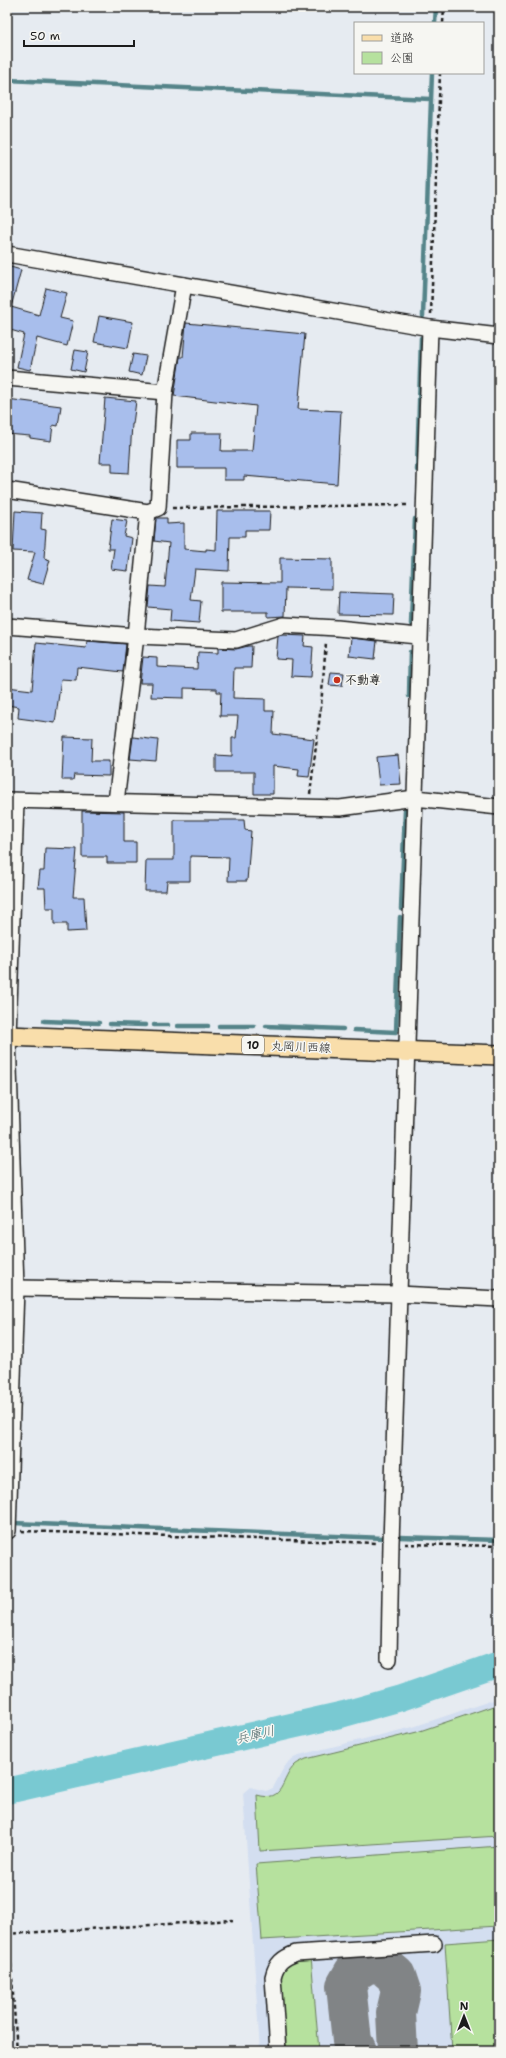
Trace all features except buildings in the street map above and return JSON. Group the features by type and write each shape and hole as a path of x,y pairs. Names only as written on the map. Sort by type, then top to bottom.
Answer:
{"main road":[{"name":"丸岡川西線","path":"8,1036 499,1055"}],"street":[{"path":"7,254 430,328 499,336"},
{"path":"116,802 153,510 165,392 184,285"},
{"path":"390,1659 391,1543 398,1294 415,798 418,636 430,328"},
{"path":"7,378 165,392"},
{"path":"7,490 153,510"},
{"path":"7,626 136,636 236,640 284,625 418,636"},
{"path":"8,1531 16,1288 8,1036 12,800 340,808 415,798 499,807"},
{"path":"16,1288 398,1294 499,1299"},
{"path":"278,2051 273,1977 274,1968 286,1957 296,1953 434,1944"}],"path":[{"path":"443,22 444,7"},
{"path":"430,328 440,74"},
{"path":"153,510 248,505 423,505"},
{"path":"308,807 321,706 327,628"},
{"path":"8,1531 499,1546"},
{"path":"7,1908 17,2051"},
{"path":"8,1934 233,1920"}],"shaded area":[{"path":"499,1698 499,2051 260,2051 243,1793 250,1787 266,1791 273,1788 289,1761 299,1755 413,1727"}],"green space":[{"path":"499,1704 499,1836 260,1851 257,1795 266,1797 273,1796 277,1793 295,1765 306,1759 417,1732"},
{"path":"499,1846 499,1926 262,1940 256,1864"},
{"path":"499,1939 499,2051 452,2051 445,1943"},
{"path":"311,1956 319,2051 283,2051 278,1978 283,1964"}],"waterway":[{"path":"435,22 436,7"},
{"path":"423,316 432,74"},
{"path":"7,80 430,99"},
{"path":"417,470 421,338"},
{"path":"411,624 415,519"},
{"path":"409,696 410,652"},
{"path":"401,909 405,810"},
{"path":"354,1030 396,1032 400,917"},
{"path":"44,1021 99,1023"},
{"path":"110,1024 146,1025"},
{"path":"154,1025 168,1025"},
{"path":"178,1026 208,1026"},
{"path":"219,1026 254,1026"},
{"path":"266,1026 343,1029"},
{"path":"13,1523 384,1538"},
{"path":"399,1537 499,1540"},
{"name":"兵庫川","path":"7,1791 344,1714 401,1698 499,1664"}],"taxiway":[{"path":"357,2051 352,2041 346,1986 354,1972 368,1963 382,1964 396,1976 401,1991 396,2013 398,2051"}],"place":[{"name":"不動尊","path":"337,680"}]}
